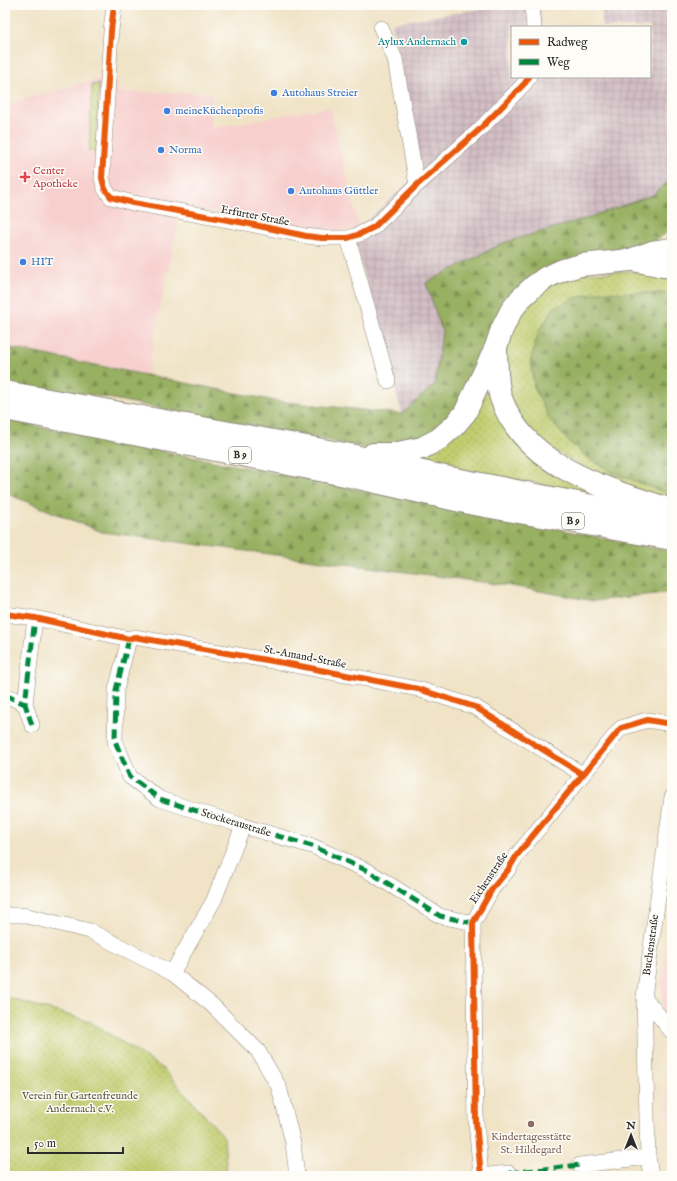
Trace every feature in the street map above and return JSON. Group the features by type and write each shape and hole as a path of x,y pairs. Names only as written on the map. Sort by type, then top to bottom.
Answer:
{"highway":[{"path":"350,455 393,454 422,448 439,439 454,426 465,412 496,347 502,329 511,311 521,298 547,277 563,270 581,265 630,260 666,261 664,244 672,237"},
{"path":"496,347 497,377 501,398 511,419 526,440 548,458 578,476 616,492 672,510"},
{"name":"B 9","path":"5,392 350,455 440,476 649,517 672,520"},
{"name":"B 9","path":"5,409 345,475 474,504 672,539"}],"street":[{"name":"Erfurter Straße","path":"114,5 102,178 105,189 111,197 133,203 245,223 306,236 322,238 348,238 374,227 478,130 528,78"},
{"path":"532,5 534,26"},
{"path":"380,28 395,59 418,185"},
{"path":"348,238 388,381"},
{"name":"St.-Amand-Straße","path":"5,614 35,618 129,639 134,637 247,656 418,689 475,707 582,774"},
{"path":"32,725 25,704 35,618"},
{"name":"Stockeraustraße","path":"129,639 116,690 115,741 130,776 160,799 243,826 312,846 368,871 440,916 473,923"},
{"path":"5,695 25,704"},
{"name":"Eichenstraße","path":"473,923 492,889 508,870 517,855 620,728 648,720 672,724"},
{"name":"Buchenstraße","path":"651,1176 648,1157 644,997 672,797"},
{"path":"172,973 214,900 243,826"},
{"path":"5,914 23,915 90,931 172,973 212,1005 258,1051 279,1086 293,1143 297,1176"},
{"path":"473,923 476,1122 480,1176 509,1173"},
{"path":"644,997 672,1032"},
{"path":"580,1165 648,1157"}],"shaded area":[{"path":"505,5 540,5 541,26 511,26 511,78 651,78 651,26 602,26 602,5 672,5 672,178 653,195 584,219 427,283 442,331 435,384 402,414 355,242 359,228 419,173 392,23"},
{"path":"117,74 118,92 212,93 211,128 330,107 359,228 329,233 183,206 177,226 147,375 5,346 5,104"},
{"path":"672,897 672,1176 662,986"}],"green space":[{"path":"99,84 96,152 89,151 92,85"},
{"path":"672,178 672,229 648,246 536,276 460,408 425,441 367,448 87,394 35,390 5,385 5,347 276,401 402,414 435,384 442,331 426,283 503,243 584,219 653,195"},
{"path":"641,271 662,274 672,278 672,295 660,293 531,359 534,387 549,418 614,473 672,495 672,503 623,489 530,437 502,380 507,334 535,295 556,282 582,273"},
{"path":"598,292 660,293 672,295 672,495 614,473 588,458 568,441 549,418 534,387 531,359 539,331 554,308 575,298"},
{"path":"488,373 500,410 603,496 412,460"},
{"path":"5,420 663,550 672,553 672,592 594,601 512,586 102,532 5,493"},
{"name":"Verein für Gartenfreunde Andernach e.V.","path":"5,997 89,1021 162,1068 224,1137 227,1176 5,1176"}],"marked path":[{"path":"32,725 25,704 35,618"},
{"path":"129,639 116,690 115,741 130,777 160,799 243,826 312,846 368,871 440,916 473,923"},
{"path":"5,695 25,704"},
{"path":"509,1173 580,1165"}],"cycle path":[{"path":"114,5 102,178 105,189 111,197 133,203 245,223 306,236 322,238 348,238 374,227 417,185 479,130 528,78"},
{"path":"5,614 35,618 129,639 134,637 284,663 418,689 475,707 582,774"},
{"path":"481,1176 476,1122 473,923 492,889 508,870 517,855 621,728 647,720 672,724"}],"place":[{"name":"Aylux Andernach","path":"464,42"},
{"name":"Autohaus Streier","path":"274,93"},
{"name":"meineKüchenprofis","path":"167,111"},
{"name":"Norma","path":"161,150"},
{"name":"Center Apotheke","path":"25,177"},
{"name":"Autohaus Güttler","path":"291,191"},
{"name":"HIT","path":"23,262"},
{"name":"Kindertagesstätte St. Hildegard","path":"531,1124"}]}
